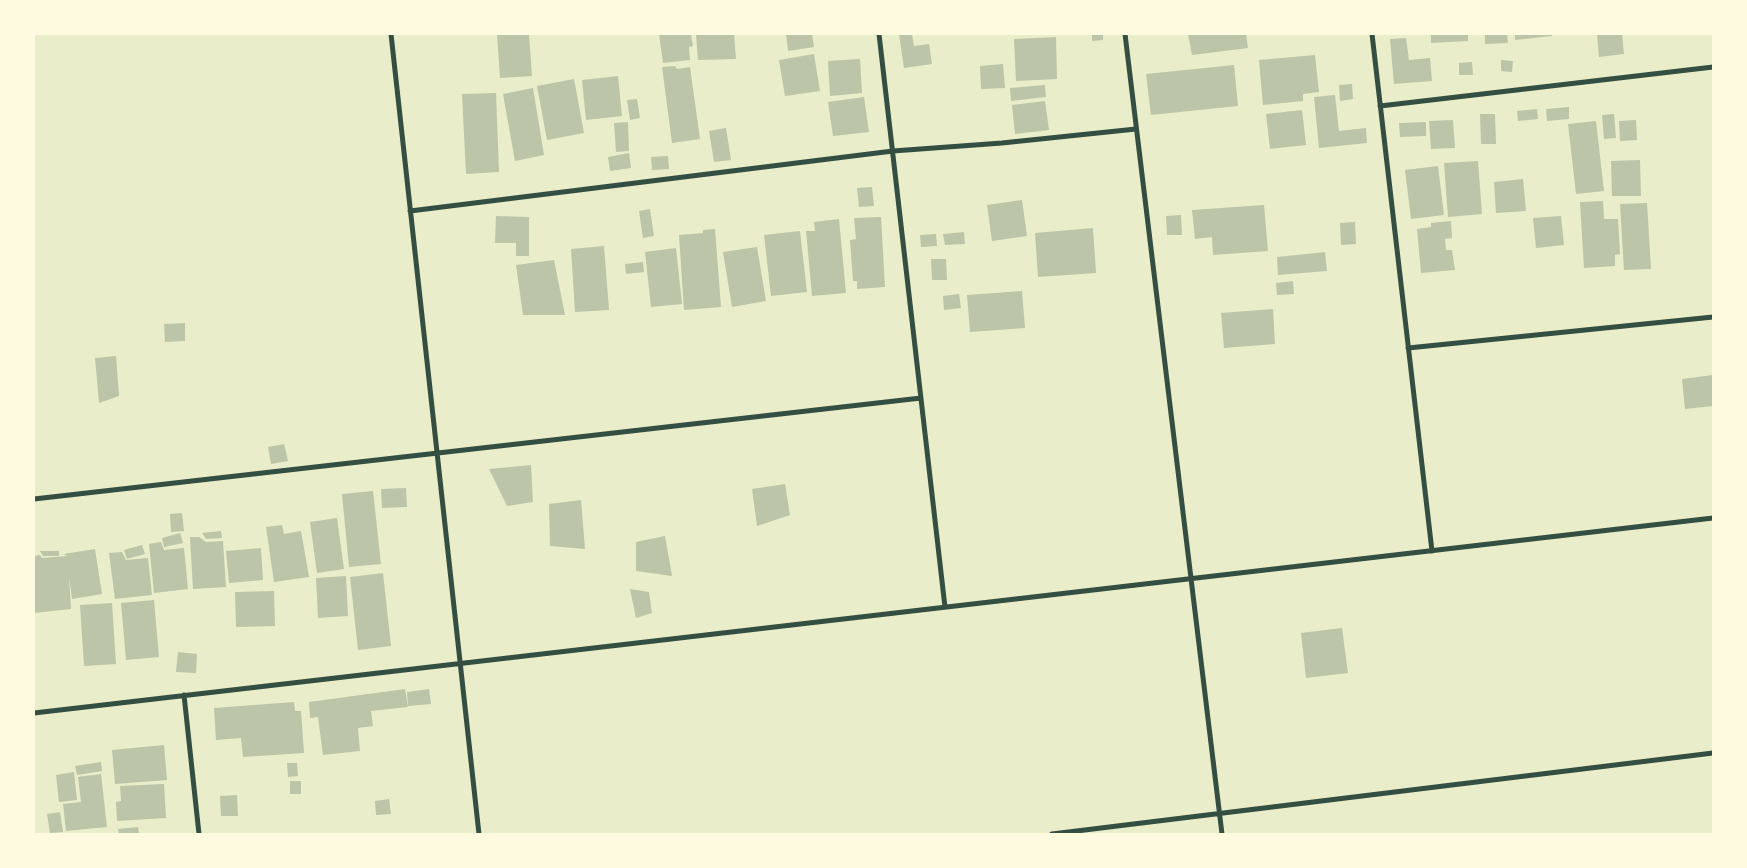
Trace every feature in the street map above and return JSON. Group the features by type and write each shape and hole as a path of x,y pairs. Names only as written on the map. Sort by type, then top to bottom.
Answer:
{"street":[{"path":"391,34 479,834"},
{"path":"879,34 945,607"},
{"path":"1125,34 1222,834"},
{"path":"1372,34 1432,550"},
{"path":"1380,106 1713,67"},
{"path":"410,211 892,151 1002,143 1136,129"},
{"path":"1408,348 1713,317"},
{"path":"34,499 921,398"},
{"path":"34,713 1713,518"},
{"path":"184,695 198,834"},
{"path":"1052,834 1713,753"}],"building":[{"path":"497,34 529,34 532,76 500,78"},
{"path":"659,34 691,34 693,46 689,47 690,60 663,63"},
{"path":"696,34 734,34 736,59 698,60"},
{"path":"786,34 812,34 814,47 788,51"},
{"path":"899,34 912,34 914,46 929,44 932,64 904,68"},
{"path":"1092,34 1103,34 1103,40 1092,41"},
{"path":"1188,34 1246,34 1248,48 1192,55"},
{"path":"1431,34 1468,34 1468,41 1431,43"},
{"path":"1485,34 1507,34 1508,43 1485,44"},
{"path":"1515,34 1552,34 1552,36 1515,40"},
{"path":"1597,34 1622,34 1624,54 1599,57"},
{"path":"1056,37 1057,79 1016,81 1014,39"},
{"path":"1406,38 1409,60 1430,58 1432,81 1394,84 1390,39"},
{"path":"814,54 820,91 785,96 779,60"},
{"path":"1315,55 1319,92 1303,94 1303,101 1263,105 1259,60"},
{"path":"860,59 862,93 830,96 828,61"},
{"path":"1501,60 1513,61 1512,72 1501,71"},
{"path":"1472,62 1473,75 1459,75 1459,63"},
{"path":"1003,64 1005,88 981,89 980,66"},
{"path":"1234,65 1238,106 1151,115 1146,74"},
{"path":"675,66 677,69 690,67 700,139 672,143 662,67"},
{"path":"618,76 622,116 586,120 582,80"},
{"path":"574,79 584,133 547,140 537,86"},
{"path":"1352,84 1353,99 1340,101 1339,85"},
{"path":"1045,85 1046,97 1011,101 1010,88"},
{"path":"533,88 544,155 515,161 503,94"},
{"path":"496,93 499,172 466,174 462,94"},
{"path":"1335,95 1339,131 1366,128 1367,143 1319,148 1314,97"},
{"path":"864,97 869,132 833,136 828,102"},
{"path":"637,99 640,118 630,120 627,100"},
{"path":"1045,101 1049,130 1015,134 1012,105"},
{"path":"1569,107 1569,119 1547,121 1546,109"},
{"path":"1537,109 1538,119 1518,121 1517,111"},
{"path":"1302,110 1306,145 1270,149 1266,114"},
{"path":"1480,114 1495,114 1496,144 1481,144"},
{"path":"1614,114 1616,138 1604,139 1602,115"},
{"path":"1453,120 1455,148 1431,149 1429,121"},
{"path":"1636,120 1637,140 1620,141 1619,121"},
{"path":"1596,121 1604,191 1576,194 1568,124"},
{"path":"628,122 629,151 616,152 614,123"},
{"path":"1426,122 1426,136 1400,137 1399,123"},
{"path":"726,128 731,160 714,162 709,131"},
{"path":"629,153 631,168 610,171 608,157"},
{"path":"668,156 669,169 652,170 651,157"},
{"path":"1640,160 1641,196 1612,196 1611,161"},
{"path":"1478,161 1482,214 1448,217 1444,163"},
{"path":"1438,166 1444,215 1411,219 1405,170"},
{"path":"1523,179 1526,211 1496,213 1494,182"},
{"path":"872,187 874,206 859,207 857,188"},
{"path":"1022,200 1027,236 992,241 987,205"},
{"path":"1603,201 1604,219 1618,219 1620,254 1615,255 1615,266 1584,268 1580,202"},
{"path":"1647,203 1651,269 1624,270 1620,204"},
{"path":"1264,205 1268,251 1213,255 1212,237 1195,239 1192,210"},
{"path":"650,209 654,236 643,238 639,211"},
{"path":"1181,215 1182,235 1167,235 1166,216"},
{"path":"496,216 529,217 529,256 516,256 516,243 495,243"},
{"path":"1561,216 1564,245 1536,248 1533,218"},
{"path":"881,217 885,287 857,289 857,281 853,281 850,240 856,239 854,218"},
{"path":"839,219 846,293 812,296 806,231 815,231 814,222"},
{"path":"1451,221 1452,238 1445,239 1446,250 1452,250 1455,270 1421,273 1417,229 1431,227 1431,223"},
{"path":"1355,222 1356,244 1341,245 1340,223"},
{"path":"1093,228 1096,273 1038,277 1035,233"},
{"path":"715,229 721,307 684,310 679,235 703,233 703,230"},
{"path":"800,231 807,292 771,296 764,235"},
{"path":"964,232 965,244 945,245 943,234"},
{"path":"936,234 937,246 921,247 920,235"},
{"path":"604,246 609,310 575,312 571,249"},
{"path":"757,247 766,301 732,307 723,252"},
{"path":"676,248 682,304 651,307 645,252"},
{"path":"1325,252 1327,271 1278,275 1277,257"},
{"path":"931,259 946,259 947,280 932,280"},
{"path":"554,260 565,315 523,315 516,265"},
{"path":"643,262 644,272 626,274 625,264"},
{"path":"1293,281 1294,294 1277,295 1276,283"},
{"path":"1022,291 1025,328 970,332 967,295"},
{"path":"959,294 961,308 944,310 943,296"},
{"path":"1273,309 1275,344 1224,348 1221,313"},
{"path":"185,323 185,341 165,342 164,324"},
{"path":"116,356 119,396 99,403 95,358"},
{"path":"1713,375 1713,406 1685,409 1682,379"},
{"path":"284,444 288,461 271,464 268,447"},
{"path":"531,465 533,502 507,506 489,469"},
{"path":"785,484 790,515 757,526 752,489"},
{"path":"406,488 407,507 382,508 381,489"},
{"path":"373,491 381,564 349,567 342,494"},
{"path":"581,500 585,549 550,546 549,504"},
{"path":"182,513 184,531 171,532 170,514"},
{"path":"337,518 344,569 317,573 310,522"},
{"path":"282,525 284,534 301,531 309,577 274,582 266,527"},
{"path":"221,531 222,538 206,539 202,533"},
{"path":"180,533 183,543 164,547 162,538"},
{"path":"665,536 672,576 636,571 636,542"},
{"path":"190,537 199,537 206,542 223,541 226,587 193,589"},
{"path":"161,542 164,550 184,548 188,589 154,593 149,544"},
{"path":"142,545 145,554 127,559 124,550"},
{"path":"261,548 263,580 229,583 226,551"},
{"path":"95,549 102,594 72,599 69,576 71,609 34,613 34,556 40,555 42,558 67,556 64,554"},
{"path":"40,551 59,551 59,556 43,556"},
{"path":"122,552 126,560 148,558 152,595 115,599 109,553"},
{"path":"383,573 391,646 358,650 350,577"},
{"path":"346,576 348,616 318,618 316,578"},
{"path":"630,589 649,592 652,613 636,618"},
{"path":"274,591 275,626 236,627 235,592"},
{"path":"154,600 159,657 126,660 121,603"},
{"path":"112,603 116,664 84,666 80,605"},
{"path":"1342,628 1348,673 1306,678 1301,633"},
{"path":"178,652 197,654 196,673 176,672"},
{"path":"405,689 408,707 371,711 373,726 358,728 360,751 323,755 318,717 310,718 309,702"},
{"path":"429,689 431,704 408,706 407,692"},
{"path":"294,702 295,711 301,711 304,753 243,757 241,738 216,740 214,708"},
{"path":"164,745 167,780 115,784 112,750"},
{"path":"101,762 102,771 77,775 75,766"},
{"path":"287,763 297,763 298,776 288,777"},
{"path":"74,772 77,800 59,802 56,775"},
{"path":"101,774 107,827 66,831 63,804 81,802 78,777"},
{"path":"290,781 301,781 301,794 290,794"},
{"path":"164,784 166,818 117,821 116,802 121,801 120,786"},
{"path":"237,795 238,816 221,816 220,796"},
{"path":"389,799 391,814 376,815 375,801"},
{"path":"60,812 63,832 50,833 47,814"},
{"path":"138,827 139,834 119,834 118,829"}]}
